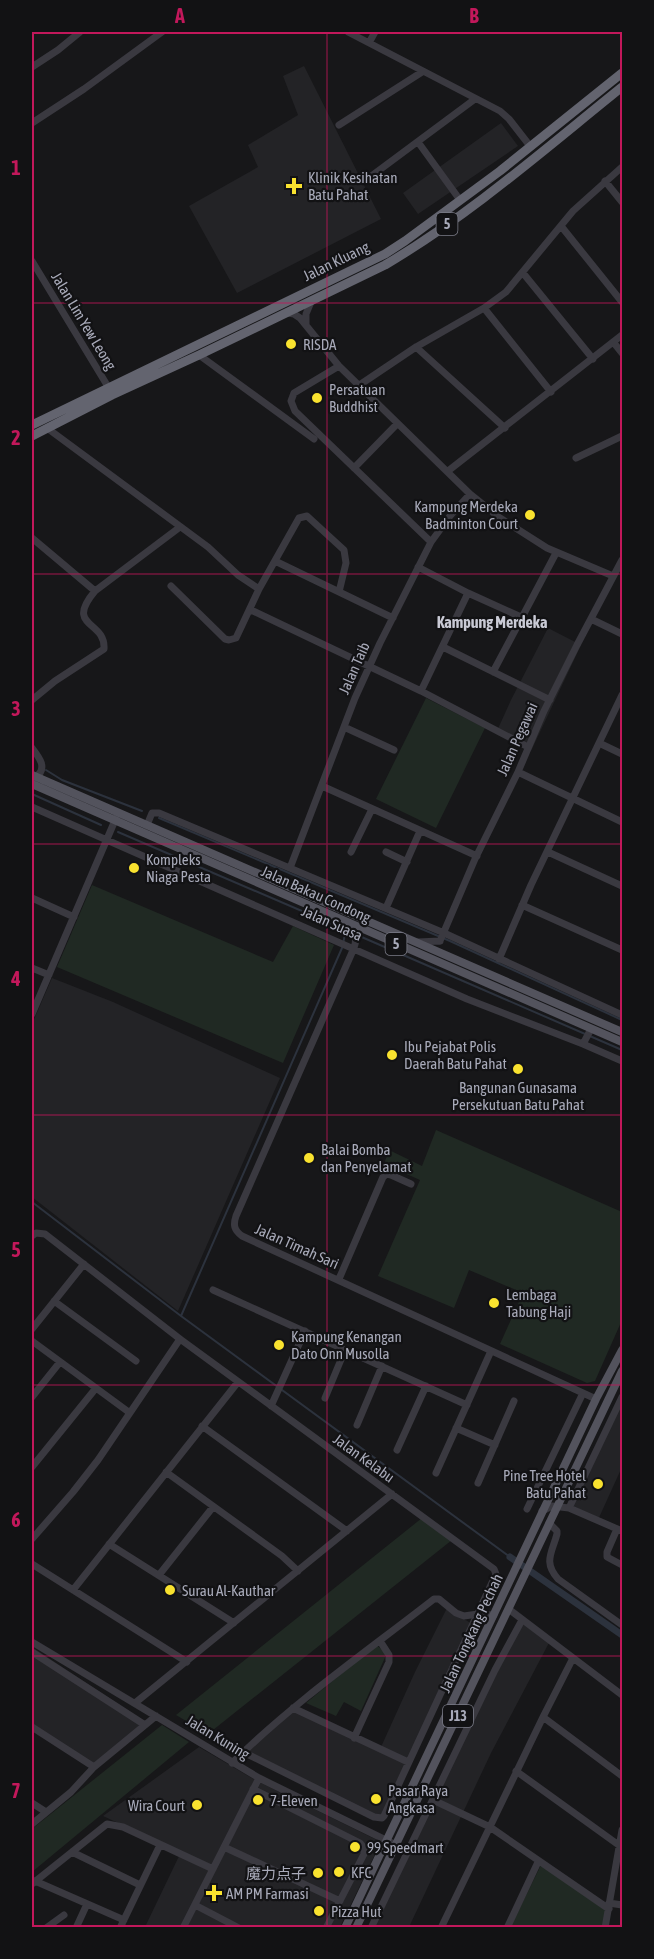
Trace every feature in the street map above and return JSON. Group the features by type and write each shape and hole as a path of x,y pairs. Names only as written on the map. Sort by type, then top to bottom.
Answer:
{"highway":[{"name":"Jalan Kluang","path":"32,436 110,391 385,254 500,171 622,73"},
{"name":"Jalan Kluang","path":"32,425 199,355 385,265 459,215 622,87"},
{"path":"530,146 538,148 559,132 568,131"}],"main road":[{"name":"Jalan Bakau Condong","path":"35,778 587,1036 622,1042"},
{"name":"Jalan Bakau Condong","path":"117,817 147,825 622,1032"},
{"name":"Jalan Tongkang Pechah","path":"345,1928 528,1540 596,1399 621,1355"},
{"name":"Jalan Tongkang Pechah","path":"356,1928 510,1610 622,1371"},
{"path":"593,1431 598,1406 596,1399 602,1398 612,1383 618,1380"}],"street":[{"path":"32,67 80,32"},
{"path":"32,123 162,32"},
{"path":"348,32 504,115 530,146"},
{"path":"370,42 375,32"},
{"path":"339,124 422,72"},
{"path":"370,177 475,99"},
{"path":"418,142 460,200"},
{"path":"358,386 416,347 484,308 506,292 573,211 622,167"},
{"path":"605,181 622,202"},
{"path":"561,226 622,302"},
{"name":"Jalan Lim Yew Leong","path":"32,261 110,391"},
{"path":"524,273 593,359"},
{"path":"306,324 310,302"},
{"path":"484,308 551,392"},
{"path":"288,313 294,314 306,324 358,386 470,494 500,519 556,552 613,576"},
{"path":"448,471 622,335"},
{"path":"614,343 622,352"},
{"path":"416,347 505,428"},
{"path":"199,355 314,439"},
{"path":"339,366 294,393 291,405 431,542"},
{"path":"354,468 397,424"},
{"path":"47,428 208,548 238,576 259,589"},
{"path":"576,458 622,436"},
{"name":"Jalan Taib","path":"290,868 355,698 393,618 431,542 470,494"},
{"path":"171,586 225,639 236,638 259,589 299,518 307,516 344,550 346,563 339,592"},
{"path":"32,700 55,681 104,649 104,640 85,618 82,610 84,603 95,591 180,527"},
{"path":"32,538 95,591"},
{"path":"493,672 556,552"},
{"name":"Jalan Pegawai","path":"442,937 550,700 622,560"},
{"path":"275,561 393,618"},
{"path":"418,567 521,617"},
{"path":"421,691 468,593"},
{"path":"251,610 421,691 528,747"},
{"path":"591,619 622,634"},
{"path":"443,647 550,700"},
{"path":"499,959 622,695"},
{"path":"344,727 394,750"},
{"path":"599,743 622,754"},
{"path":"32,748 41,759 42,765 35,778"},
{"path":"518,772 622,822"},
{"path":"322,786 477,856"},
{"name":"Jalan Suasa","path":"32,807 352,945 478,1004 587,1036 622,1061"},
{"path":"351,852 372,809"},
{"path":"147,825 152,813 159,813 386,908 442,937 499,959 622,1015"},
{"path":"32,1014 117,817"},
{"path":"386,908 420,831"},
{"path":"386,852 407,862"},
{"path":"548,852 622,886"},
{"path":"32,897 74,917"},
{"path":"522,906 622,950"},
{"path":"352,927 352,945"},
{"path":"416,941 442,937"},
{"path":"442,937 452,957"},
{"name":"Jalan Timah Sari","path":"352,945 236,1216 234,1225 236,1231 242,1236 596,1399"},
{"path":"32,968 48,975"},
{"path":"339,1280 383,1177 387,1174 411,1184"},
{"name":"Jalan Kelabu","path":"32,1236 41,1232 180,1339 494,1569 496,1574 478,1614"},
{"path":"32,1329 84,1264"},
{"path":"213,1290 467,1405"},
{"path":"54,1301 136,1361"},
{"path":"271,1406 305,1331"},
{"path":"32,1539 73,1492 180,1339"},
{"path":"32,1341 130,1413"},
{"path":"325,1398 345,1350"},
{"path":"436,1473 491,1351"},
{"path":"32,1397 60,1362"},
{"path":"357,1425 382,1366"},
{"path":"73,1590 238,1382"},
{"path":"397,1450 426,1386"},
{"path":"32,1467 96,1388"},
{"path":"527,1509 583,1393"},
{"path":"569,1508 622,1397"},
{"path":"478,1483 514,1401"},
{"path":"202,1426 347,1531"},
{"path":"456,1428 495,1445"},
{"path":"166,1472 282,1556 298,1571"},
{"path":"135,1703 392,1494"},
{"path":"542,1511 558,1505 620,1530 607,1552 607,1557 622,1565"},
{"path":"159,1575 213,1507"},
{"path":"549,1523 557,1531 549,1558 552,1573 622,1624"},
{"path":"109,1544 234,1623"},
{"path":"32,1564 186,1662"},
{"path":"232,1763 293,1708 434,1599 440,1599 464,1616 494,1615"},
{"path":"510,1610 622,1695"},
{"path":"243,1752 378,1818 384,1816 478,1614"},
{"path":"373,1927 495,1670 522,1620"},
{"path":"354,1738 389,1662 389,1655 380,1641"},
{"name":"Jalan Kuning","path":"32,1644 259,1778 396,1845"},
{"path":"32,1652 146,1725"},
{"path":"441,1928 573,1658"},
{"path":"293,1708 408,1762"},
{"path":"32,1824 71,1792 94,1767 156,1716"},
{"path":"543,1717 622,1776"},
{"path":"32,1727 94,1767"},
{"path":"516,1772 620,1846"},
{"path":"183,1928 259,1778"},
{"path":"253,1790 360,1843 364,1848 364,1854 326,1928"},
{"path":"433,1800 489,1827 538,1862 609,1906 622,1905"},
{"path":"32,1803 46,1812"},
{"path":"33,1883 107,1824 123,1827 213,1869"},
{"path":"605,1928 622,1830"},
{"path":"120,1928 160,1845"},
{"path":"224,1847 340,1901"},
{"path":"72,1852 140,1885"},
{"path":"507,1928 538,1862"},
{"path":"33,1883 124,1920"},
{"path":"76,1928 87,1904"},
{"path":"195,1905 239,1928"},
{"path":"46,1928 64,1915"}],"shaded area":[{"name":"Klinik Kesihatan Batu Pahat","path":"304,66 381,219 237,293 189,206 258,167 248,145 298,115 283,76"},
{"path":"501,123 518,146 418,214 403,193"},
{"path":"548,628 581,645 531,751 496,733"},
{"path":"426,698 485,728 436,828 376,799"},
{"path":"92,885 273,962 293,926 334,945 283,1063 57,967"},
{"path":"52,978 113,1002 280,1078 178,1311 32,1197 32,1024"},
{"path":"436,1130 622,1212 622,1320 595,1381 587,1383 500,1344 523,1293 469,1270 454,1308 378,1276 420,1180 384,1164 389,1150 422,1166"},
{"path":"622,1392 622,1467 597,1522 568,1503"},
{"path":"422,1518 452,1540 208,1734 176,1715"},
{"path":"447,1608 475,1626 384,1819 239,1753 293,1705 381,1747"},
{"path":"521,1616 551,1639 491,1753 409,1927 369,1928"},
{"path":"376,1645 387,1653 361,1711 344,1702 336,1716 306,1703"},
{"path":"32,1647 150,1725 95,1770 32,1730"},
{"path":"162,1725 189,1742 32,1872 32,1829"},
{"path":"199,1747 255,1780 381,1842 340,1927 145,1927 181,1852 103,1816"},
{"path":"541,1865 606,1909 602,1927 510,1928"}],"waterway":[{"path":"46,770 62,780 142,811"},
{"path":"32,794 101,825"},
{"path":"159,818 450,941 622,1020"},
{"path":"118,832 346,930 342,948 181,1316"},
{"path":"357,935 622,1050"},
{"path":"32,1202 181,1316 510,1557"},
{"path":"510,1557 622,1635"}],"place":[{"name":"Klinik Kesihatan Batu Pahat","path":"294,186"},
{"name":"RISDA","path":"291,344"},
{"name":"Persatuan Buddhist","path":"317,398"},
{"name":"Kampung Merdeka Badminton Court","path":"530,515"},
{"name":"Kompleks Niaga Pesta","path":"134,868"},
{"name":"Ibu Pejabat Polis Daerah Batu Pahat","path":"392,1055"},
{"name":"Bangunan Gunasama Persekutuan Batu Pahat","path":"518,1069"},
{"name":"Balai Bomba dan Penyelamat","path":"309,1158"},
{"name":"Lembaga Tabung Haji","path":"494,1303"},
{"name":"Kampung Kenangan Dato Onn Musolla","path":"279,1345"},
{"name":"Pine Tree Hotel Batu Pahat","path":"598,1484"},
{"name":"Surau Al-Kauthar","path":"170,1590"},
{"name":"Pasar Raya Angkasa","path":"376,1799"},
{"name":"7-Eleven","path":"258,1800"},
{"name":"Wira Court","path":"197,1805"},
{"name":"99 Speedmart","path":"355,1847"},
{"name":"KFC","path":"339,1872"},
{"name":"魔力点子","path":"318,1873"},
{"name":"AM PM Farmasi","path":"214,1893"},
{"name":"Pizza Hut","path":"319,1911"}],"district":[{"name":"Kampung Merdeka","path":"492,622"}]}
